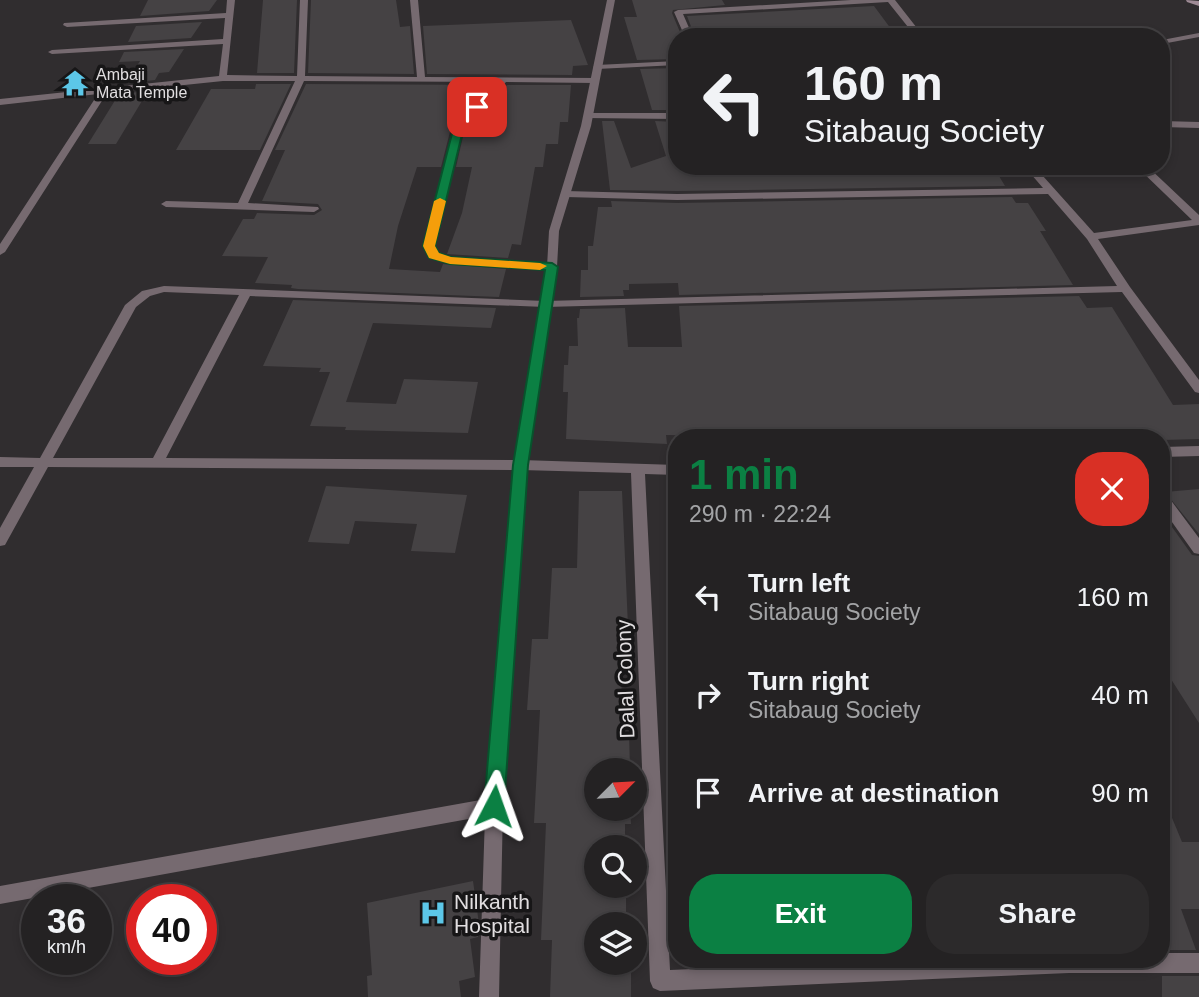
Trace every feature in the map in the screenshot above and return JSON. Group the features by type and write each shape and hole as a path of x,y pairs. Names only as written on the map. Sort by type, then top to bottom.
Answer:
{"main road":[{"path":"1190,0 1199,4"}],"street":[{"path":"223,78 231,0"},
{"path":"242,206 301,78 304,0"},
{"path":"414,0 421,78"},
{"path":"489,997 494,806 521,465 552,267 554,231 588,116 611,0"},
{"path":"685,28 678,12 890,0 913,28"},
{"path":"66,25 229,15"},
{"path":"1170,40 1199,35"},
{"path":"52,52 227,41"},
{"path":"0,102 223,78 536,81 668,63"},
{"path":"503,81 459,126 429,246 434,256 450,260 552,267"},
{"path":"0,252 104,91"},
{"path":"588,116 668,116"},
{"path":"1170,124 1199,125"},
{"path":"1037,175 1091,237 1122,284"},
{"path":"1150,175 1199,222"},
{"path":"566,194 677,197 1050,191"},
{"path":"166,204 314,209"},
{"path":"1071,214 1199,389"},
{"path":"1091,237 1199,222"},
{"path":"0,541 131,305 146,293 164,289 545,304 1122,284"},
{"path":"157,463 246,293"},
{"path":"1170,452 1199,450"},
{"path":"0,462 521,465 668,470"},
{"name":"Dalal Colony","path":"639,470 660,981 926,968"},
{"path":"1170,509 1199,549"},
{"path":"0,895 494,806"},
{"path":"1170,963 1199,963"}],"building":[{"path":"148,0 217,0 209,11 140,16"},
{"path":"263,0 297,0 294,73 257,73"},
{"path":"311,0 396,0 400,27 410,26 414,74 308,73"},
{"path":"632,0 722,0 725,5 673,10 678,28 668,28 668,59 637,60 624,17 637,17"},
{"path":"874,6 890,28 692,28 687,16"},
{"path":"571,20 588,65 573,66 572,75 427,74 423,26"},
{"path":"202,22 191,38 128,42 136,26"},
{"path":"184,49 169,72 159,73 155,80 126,83 140,61 119,62 124,52"},
{"path":"668,68 668,110 652,110 640,69"},
{"path":"256,84 291,84 260,150 176,150 211,89 255,89"},
{"path":"306,84 491,85 452,124 441,167 417,167 398,226 389,269 440,272 443,264 506,269 499,297 298,289 291,288 292,285 255,283 268,257 222,256 243,219 254,219 257,213 314,215 322,210 318,204 262,201 285,150 275,150"},
{"path":"507,85 571,85 568,122 560,122 558,144 546,144 543,167 535,167 521,245 512,244 508,258 447,254 462,213 472,167 456,167 465,128"},
{"path":"148,91 116,144 88,144 119,94"},
{"path":"602,121 614,121 631,168 666,156 655,121 668,122 668,175 998,175 1005,186 677,191 610,190"},
{"path":"1012,197 1016,203 1028,203 1046,231 1040,231 1073,285 679,295 678,283 629,284 629,290 623,290 624,296 580,297 581,270 588,270 588,246 593,246 598,207 612,207 611,201 677,203"},
{"path":"1079,296 1087,308 1112,307 1173,405 1199,404 1199,439 1170,440 1170,429 668,429 667,444 566,439 568,392 563,392 564,365 568,365 569,346 578,346 577,318 580,309 625,308 628,347 682,347 679,306"},
{"path":"293,300 496,308 491,328 373,323 346,402 396,404 404,379 478,382 468,433 345,430 346,427 310,426 330,372 319,372 321,368 263,366"},
{"path":"326,486 467,495 455,553 411,551 417,524 355,521 349,544 308,542"},
{"path":"1199,489 1199,534 1170,498 1170,492"},
{"path":"579,491 622,491 628,626 621,626 622,732 629,732 630,758 584,758 584,821 631,821 631,824 625,824 625,835 584,835 584,898 626,898 626,912 584,912 584,975 631,975 631,997 550,997 552,940 541,940 546,823 534,823 540,710 527,710 532,639 548,639 552,568 577,568"},
{"path":"1170,524 1192,555 1199,556 1199,723 1170,678"},
{"path":"1170,813 1182,842 1199,842 1199,909 1181,909 1196,950 1170,950"},
{"path":"473,881 479,924 478,937 470,939 475,977 459,981 461,997 368,997 367,976 372,975 367,903"},
{"path":"1162,976 1199,976 1199,997 1162,997"}],"slow traffic":[{"path":"440,201 429,246 434,256 450,260 540,266"}],"place":[{"name":"Ambaji Mata Temple","path":"75,83"},
{"name":"Nilkanth Hospital","path":"433,913"}],"route":[{"path":"477,107 459,126 429,246 434,256 450,260 552,267 521,465 494,806"}]}
